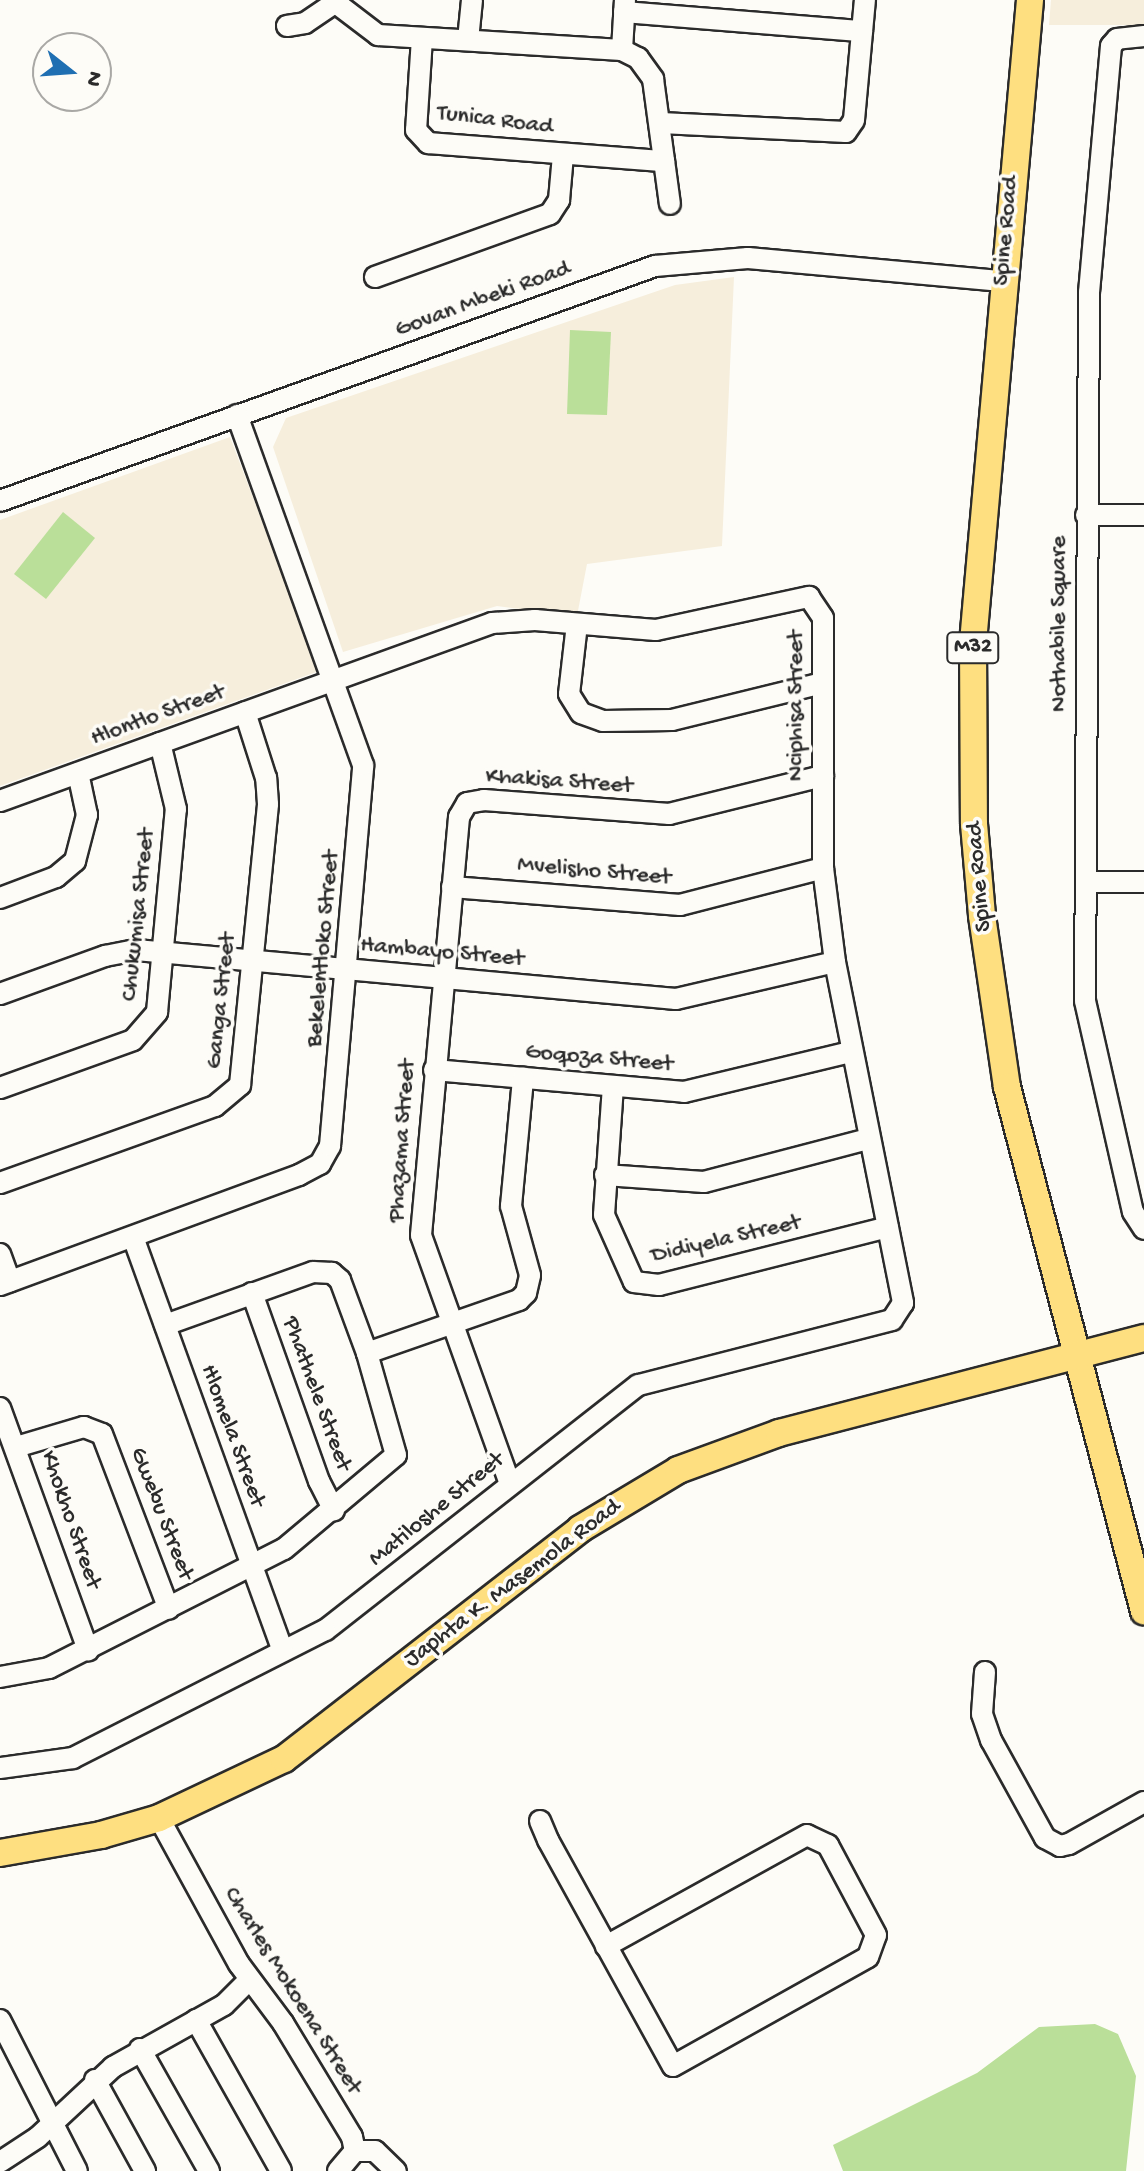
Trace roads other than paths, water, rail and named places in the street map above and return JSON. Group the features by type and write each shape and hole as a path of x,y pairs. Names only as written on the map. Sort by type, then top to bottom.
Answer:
{"main road":[{"name":"Spine Road","path":"1016,126 1018,0"},
{"name":"Spine Road","path":"1030,0 1002,281 973,643 974,824 984,931 1007,1087 1144,1611"},
{"name":"Japhta K. Masemola Road","path":"0,1853 101,1835 159,1818 252,1777 309,1743 580,1529 660,1479 779,1433 1078,1358 1144,1338"}],"street":[{"path":"468,40 472,0"},
{"path":"661,123 846,132 854,120 865,0"},
{"path":"287,26 305,23 338,2 378,35 622,50 638,58 653,79 670,204"},
{"path":"622,50 624,6 862,31"},
{"name":"Nothabile Square","path":"1144,36 1117,39 1111,46 1089,292 1086,515 1088,1033 1133,1212 1144,1229"},
{"name":"Tunica Road","path":"422,38 416,130 421,138 446,147 664,161"},
{"path":"375,277 550,214 559,200 563,155"},
{"name":"Govan Mbeki Road","path":"0,501 632,273 681,261 748,258 1002,281"},
{"name":"Bekelentloko Street","path":"5,1283 320,1164 333,1134 364,779 334,680 237,415"},
{"path":"1086,515 1144,515"},
{"name":"Nciphisa Street","path":"334,680 492,623 577,624 656,630 804,595 817,603 823,618 823,868 850,1052 903,1303"},
{"path":"577,624 569,694 581,713 603,721 672,720 823,683"},
{"name":"Hlontlo Street","path":"0,801 334,680"},
{"name":"Ganga Street","path":"0,1183 234,1095 242,1073 268,789 245,712"},
{"name":"Chukumisa Street","path":"0,1088 141,1034 157,1012 176,809 160,743"},
{"path":"0,898 56,877 75,861 87,815 78,773"},
{"name":"Khakisa Street","path":"442,980 455,832 463,807 471,802 502,800 669,814 823,776"},
{"name":"Mvelisho Street","path":"452,887 680,905 823,868"},
{"path":"1086,882 1144,882"},
{"name":"Hambayo Street","path":"0,994 119,952 164,952 442,980 676,999 835,962"},
{"name":"Phazama Street","path":"442,980 421,1235 510,1484"},
{"name":"Goqoza Street","path":"434,1070 695,1091 850,1052"},
{"path":"367,1353 519,1300 529,1285 511,1206 523,1078"},
{"name":"Didiyela Street","path":"613,1086 604,1215 628,1276 641,1285 659,1285 888,1227"},
{"path":"605,1175 704,1182 868,1139"},
{"name":"Hlomela Street","path":"133,1237 283,1651"},
{"path":"0,1254 5,1283"},
{"path":"0,1676 49,1668 293,1543 396,1455 367,1353 340,1280 332,1273 313,1272 165,1325"},
{"name":"Phathele Street","path":"252,1293 319,1481 334,1510"},
{"name":"Matiloshe Street","path":"0,1768 73,1758 346,1618 510,1484 638,1385 892,1320 903,1303"},
{"name":"Khokho Street","path":"0,1408 88,1650"},
{"name":"Gwebu Street","path":"16,1447 84,1427 102,1434 169,1609"},
{"path":"985,1672 982,1714 991,1740 1045,1838 1060,1846 1069,1844 1144,1802"},
{"name":"Charles Mokoena Street","path":"159,1818 249,1980 283,2023 352,2137 355,2151"},
{"path":"540,1821 606,1946 673,2066 868,1957 876,1935 828,1845 807,1835 606,1946"},
{"path":"3,2162 54,2121 95,2080 140,2049 224,2005 249,1980"},
{"path":"0,2020 77,2171"},
{"path":"196,2020 281,2171"},
{"path":"140,2049 209,2171"},
{"path":"95,2080 145,2171"},
{"path":"338,2171 355,2151 375,2151 396,2171"}]}
